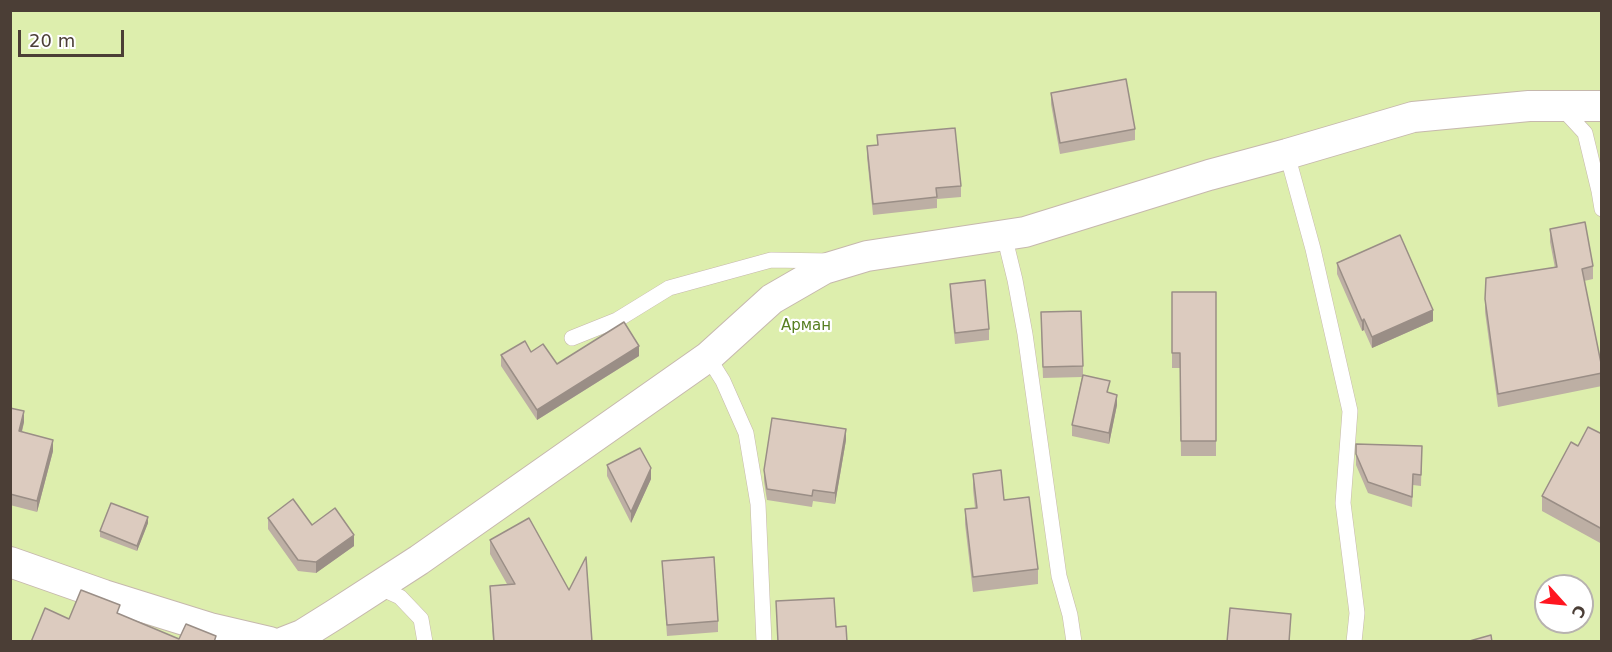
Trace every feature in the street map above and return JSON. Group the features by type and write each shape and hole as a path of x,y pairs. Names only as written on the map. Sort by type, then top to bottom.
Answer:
{"street":[{"path":"284,642 302,635 378,587 708,357 772,299 824,269 867,256 1025,232 1209,175 1413,117 1529,106 1602,106"},
{"path":"10,562 189,622 270,642"}],"lane":[{"path":"1560,106 1585,133 1602,209"},
{"path":"1287,154 1313,249 1350,411 1343,503 1357,613 1354,642"},
{"path":"1004,235 1025,334 1059,576 1070,615 1074,642"},
{"path":"572,338 617,320 669,288 771,261 847,262"},
{"path":"708,357 723,381 746,433 758,504 764,642"},
{"path":"378,587 400,597 421,619 425,642"}],"green space":[{"name":"Арман","path":"10,11 1601,11 1601,641 11,641"}],"building":[{"path":"1126,79 1135,129 1060,143 1051,93"},
{"path":"955,128 961,186 936,188 937,197 873,204 867,146 878,145 877,135"},
{"path":"1585,222 1593,266 1582,269 1602,373 1498,394 1485,299 1486,278 1557,267 1550,229"},
{"path":"1400,235 1433,310 1372,337 1364,319 1362,321 1337,263"},
{"path":"985,280 989,329 955,333 950,284"},
{"path":"1172,292 1216,292 1216,441 1181,441 1180,353 1172,353"},
{"path":"1081,311 1083,366 1043,367 1041,312"},
{"path":"624,322 639,346 537,410 501,355 525,341 531,352 543,344 557,364"},
{"path":"1083,375 1110,381 1107,392 1117,395 1109,433 1072,425"},
{"path":"10,408 24,411 19,431 53,440 37,501 10,494"},
{"path":"772,418 846,429 835,493 813,490 812,496 767,489 764,470"},
{"path":"1588,427 1602,434 1602,529 1542,496 1571,442 1578,446"},
{"path":"1356,444 1422,446 1421,475 1413,474 1412,497 1368,482 1356,454"},
{"path":"640,448 651,468 631,512 607,465"},
{"path":"1001,470 1004,500 1029,497 1038,569 973,577 965,509 977,508 973,474"},
{"path":"293,499 312,525 335,508 354,535 316,562 298,560 268,518"},
{"path":"111,503 148,517 137,546 100,531"},
{"path":"529,518 569,590 586,557 592,642 494,642 490,586 515,584 490,540"},
{"path":"714,557 718,621 667,625 662,561"},
{"path":"81,590 120,605 117,613 179,639 186,624 216,636 214,642 31,642 45,608 69,619"},
{"path":"834,598 836,627 846,626 847,642 778,642 776,601"},
{"path":"1230,608 1291,614 1289,642 1227,642"},
{"path":"1491,635 1492,642 1466,642"}]}
